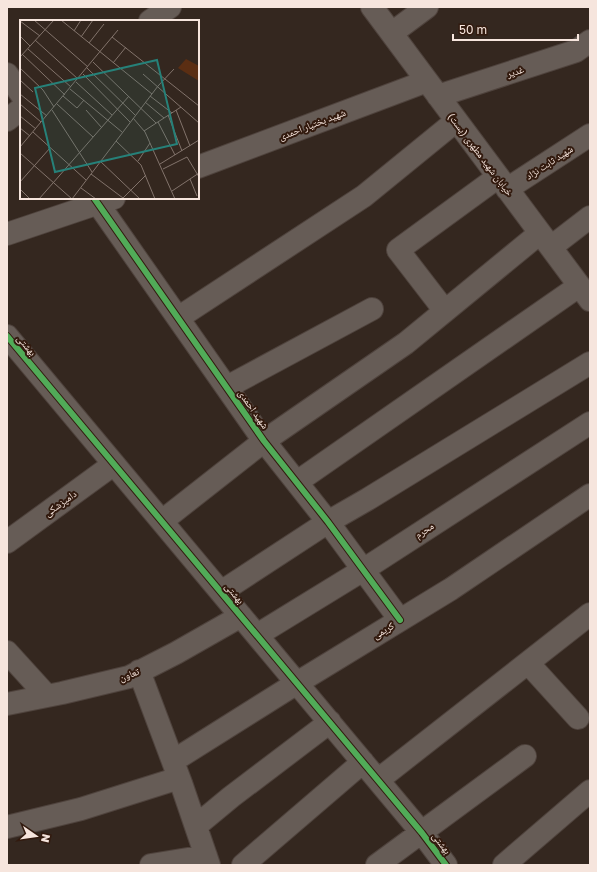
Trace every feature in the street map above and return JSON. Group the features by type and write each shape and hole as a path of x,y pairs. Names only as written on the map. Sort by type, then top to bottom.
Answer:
{"street":[{"path":"151,20 169,7"},
{"name":"خیابان شهید مطهری (پست)","path":"372,7 585,293"},
{"path":"392,33 427,7"},
{"name":"غدیر","path":"432,88 576,51 590,41"},
{"path":"7,74 20,93"},
{"name":"شهید بختیار احمدی","path":"199,167 432,88"},
{"path":"7,120 20,111"},
{"path":"178,318 364,196 456,121"},
{"name":"شهید ثابت نژاد","path":"445,311 398,250 503,183 590,135"},
{"path":"7,234 102,200"},
{"name":"شهید احمدی","path":"102,200 178,318 264,442 328,522 400,620"},
{"path":"162,521 264,442 406,343 445,311 545,240 590,217"},
{"path":"297,482 585,293"},
{"path":"227,387 372,309"},
{"name":"بهشتی","path":"7,336 330,722 422,833 446,865"},
{"path":"221,592 328,522 368,499 590,362"},
{"name":"محرم","path":"257,635 363,570 590,423"},
{"name":"دامپزشکی","path":"7,542 114,464"},
{"name":"کریمی","path":"7,827 81,809 176,770 297,683 451,589 590,496"},
{"path":"378,780 590,614"},
{"name":"تعاون","path":"7,704 129,677 176,653 241,616"},
{"path":"7,652 47,696"},
{"path":"528,663 578,718"},
{"path":"139,671 208,860 151,865"},
{"path":"196,826 231,797 330,722"},
{"path":"377,865 525,756"},
{"path":"243,865 363,762"},
{"path":"504,865 590,791"}],"cycle path":[{"path":"95,199 264,441 328,522 400,620"},
{"path":"7,336 422,833 446,865"}]}
